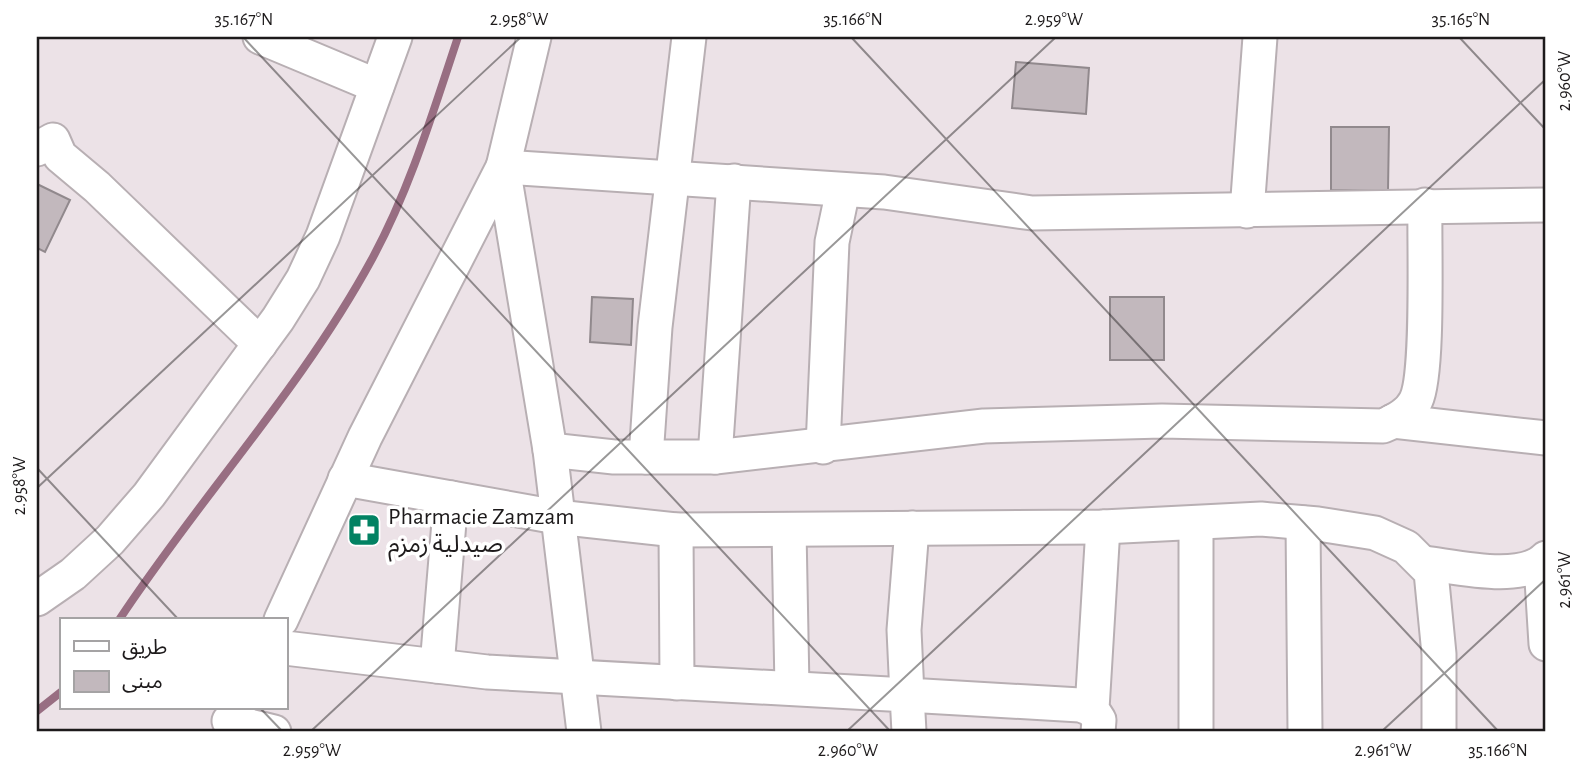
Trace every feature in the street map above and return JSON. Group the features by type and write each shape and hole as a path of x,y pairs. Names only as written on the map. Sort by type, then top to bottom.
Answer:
{"street":[{"path":"260,37 377,86"},
{"path":"37,599 73,574 110,540 149,495 260,344 303,279 323,236 395,37"},
{"path":"282,618 345,479 452,261 503,167 534,37"},
{"path":"646,457 654,337 675,176 689,37"},
{"path":"1247,211 1260,37"},
{"path":"37,149 53,140 60,156 97,187 260,344"},
{"path":"503,167 675,176 884,192 1032,213 1546,205"},
{"path":"503,167 550,450 584,732"},
{"path":"715,457 734,181"},
{"path":"823,447 832,242 843,190"},
{"path":"550,450 646,457 715,457 823,447 984,426 1162,421 1382,426 1412,407 1418,398 1422,357 1425,205"},
{"path":"1393,421 1546,438"},
{"path":"345,479 557,517 676,530 1103,527 1261,519 1375,533 1406,547 1425,563 1431,572 1435,595 1439,732"},
{"path":"437,666 452,498"},
{"path":"1196,523 1196,732"},
{"path":"1303,523 1305,732"},
{"path":"1095,721 1103,527"},
{"path":"909,732 904,630 912,528"},
{"path":"676,530 677,683"},
{"path":"789,530 792,688"},
{"path":"1425,563 1487,571 1531,569 1544,561"},
{"path":"1544,561 1546,644"},
{"path":"287,648 578,679 1080,705 1095,721"},
{"path":"230,720 274,732"}],"building":[{"path":"1016,62 1089,68 1086,114 1012,108"},
{"path":"1331,127 1389,127 1388,191 1331,190"},
{"path":"37,184 70,200 45,252 37,248"},
{"path":"592,297 633,299 631,345 590,342"},
{"path":"1110,297 1164,297 1164,360 1110,360"}],"waterway":[{"path":"120,618 314,353 372,259 409,178 458,37"},
{"path":"37,711 60,693"}],"place":[{"name":"Pharmacie Zamzam صيدلية زمزم","path":"364,530"}]}
